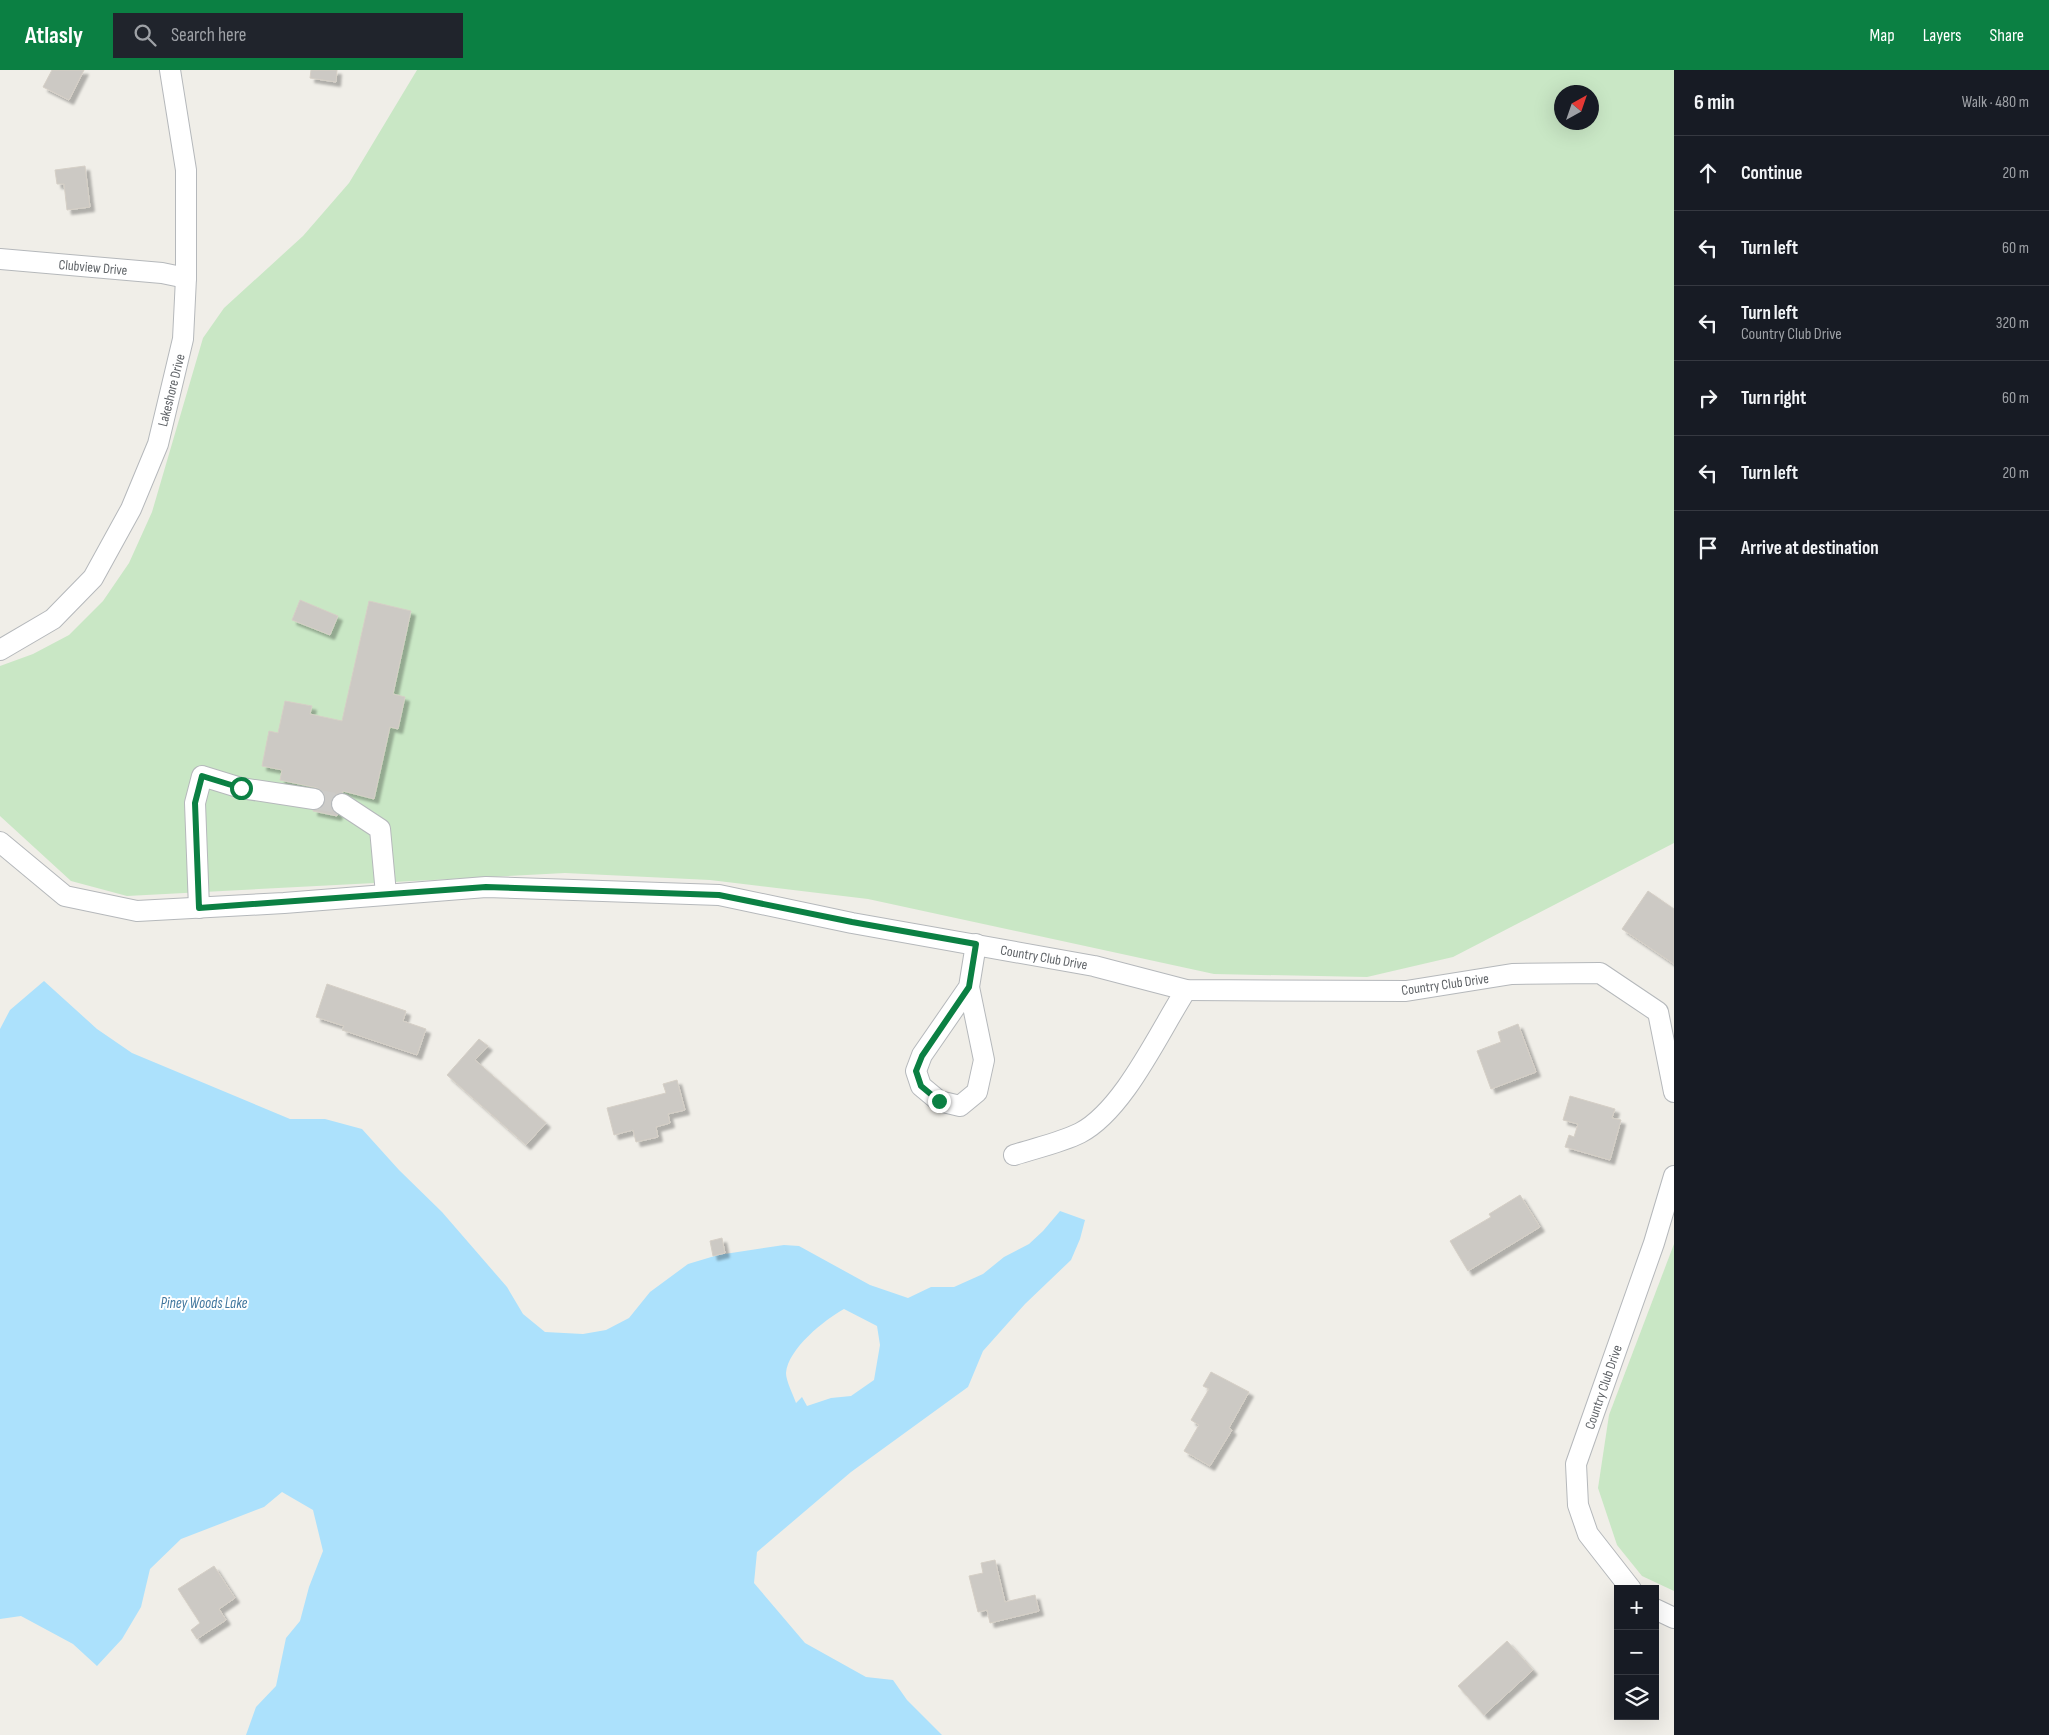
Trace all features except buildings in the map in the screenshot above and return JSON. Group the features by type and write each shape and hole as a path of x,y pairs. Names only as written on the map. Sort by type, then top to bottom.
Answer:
{"street":[{"name":"Lakeshore Drive","path":"0,650 53,619 93,578 131,509 158,444 183,339 186,278 186,170 170,70"},
{"name":"Clubview Drive","path":"0,259 162,273 186,278"},
{"path":"199,908 195,803 202,776 241,788 314,799"},
{"path":"342,804 380,829 386,894"},
{"name":"Country Club Drive","path":"0,842 65,896 137,912 486,887 719,895 852,922 1094,966 1186,990 1406,991 1512,974 1600,973 1658,1012 1674,1092"},
{"path":"969,987 922,1056 916,1071 921,1086 939,1101 960,1106 977,1092 984,1060 969,987 976,944"},
{"path":"1014,1155 1080,1133 1104,1116 1133,1076 1186,990"},
{"name":"Country Club Drive","path":"1628,1585 1588,1534 1578,1505 1576,1464 1654,1243 1674,1176"},
{"path":"1659,1611 1674,1618"}],"green space":[{"path":"417,70 1674,70 1674,843 1453,957 1367,977 1214,974 868,899 710,880 565,873 127,896 71,881 0,816 0,666 33,654 69,635 103,601 129,563 152,512 203,338 224,308 303,236 349,183"},
{"path":"1674,1244 1674,1591 1642,1576 1617,1545 1598,1488 1609,1415"}],"water":[{"name":"Piney Woods Lake","path":"44,981 97,1029 132,1053 290,1119 325,1119 362,1129 399,1170 442,1212 507,1287 523,1314 545,1332 583,1334 606,1330 629,1318 650,1292 688,1264 718,1255 784,1245 799,1246 870,1285 908,1298 931,1287 954,1287 983,1274 1004,1257 1029,1244 1060,1211 1085,1220 1080,1239 1071,1260 1025,1304 983,1351 968,1387 851,1472 757,1552 754,1583 805,1643 866,1677 893,1680 907,1700 942,1735 246,1735 256,1707 276,1686 286,1638 300,1621 309,1587 323,1551 313,1510 282,1492 264,1507 181,1539 150,1569 141,1607 122,1639 97,1666 73,1644 21,1616 0,1619 0,1029 10,1010","holes":["844,1309 877,1326 880,1345 874,1380 851,1396 831,1398 807,1406 802,1397 796,1403 788,1384 786,1373 793,1354 808,1336"]}],"tunnel":[{"path":"314,799 342,804"}],"route":[{"path":"241,788 202,776 195,803 199,908 486,887 719,895 852,922 976,944 969,987 922,1056 916,1071 921,1086 939,1101"}]}
